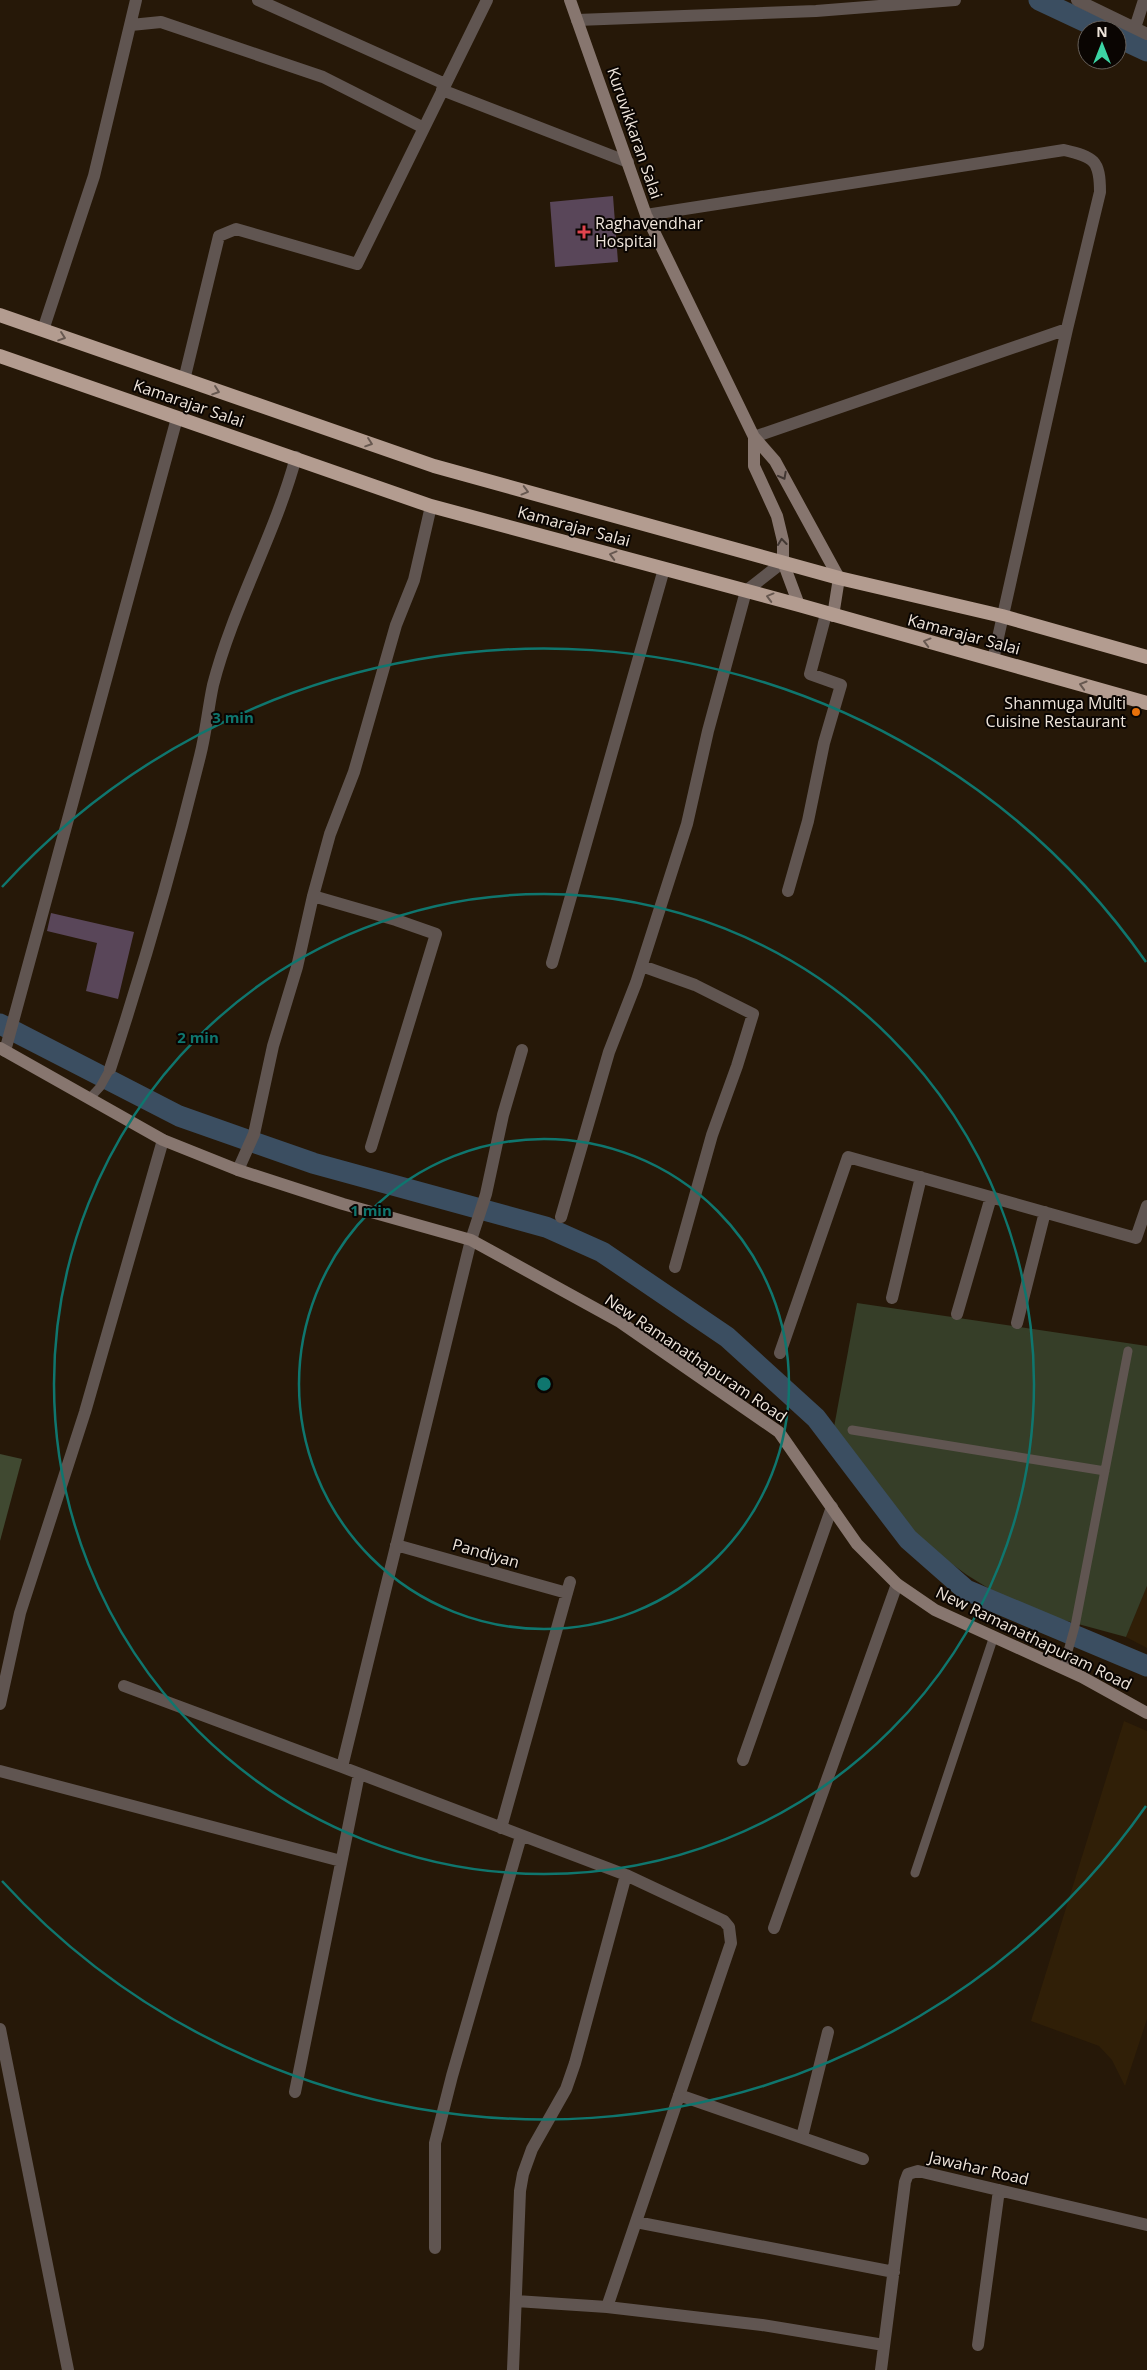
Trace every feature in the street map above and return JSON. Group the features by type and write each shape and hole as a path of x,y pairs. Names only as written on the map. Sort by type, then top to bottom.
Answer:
{"highway":[{"name":"Kamarajar Salai","path":"0,315 434,466 839,578 1002,616 1147,657"},
{"name":"Kamarajar Salai","path":"0,356 177,418 296,457 431,506 799,605 1147,703"}],"main road":[{"name":"Kuruvikkaran Salai","path":"570,0 646,215 754,437 775,461 839,578"},
{"name":"Kuruvikkaran Salai","path":"754,437 754,466 777,516 783,541 783,562 799,605"},
{"path":"830,615 839,578"},
{"name":"New Ramanathapuram Road","path":"2,1050 163,1140 238,1170 343,1204 471,1240 620,1322 780,1432 857,1544 897,1584 935,1610 1063,1669 1147,1713"}],"street":[{"path":"43,330 94,176 136,0"},
{"path":"258,0 443,87 628,162"},
{"path":"184,380 219,236 236,228 356,264 487,0"},
{"path":"577,20 954,0"},
{"path":"1135,28 1144,0"},
{"path":"1083,1 1147,34"},
{"path":"131,25 161,22 323,77 424,128"},
{"path":"646,215 1064,150 1087,156 1100,171 1100,192 1067,329 993,660"},
{"path":"754,437 1067,329"},
{"path":"2,1050 16,1017 177,418"},
{"path":"110,1069 146,956 200,755 214,685 252,574 288,486 296,457"},
{"path":"238,1170 254,1134 273,1046 298,967 313,896 330,834 354,772 396,625 414,580 431,506"},
{"path":"561,1217 609,1052 642,966 688,824 708,730 746,591 783,562"},
{"path":"552,963 664,569"},
{"path":"788,891 808,821 824,743 841,684 810,674 830,615"},
{"path":"313,896 396,920 436,934 371,1147"},
{"path":"642,966 695,986 753,1014 738,1066 712,1135 675,1267"},
{"path":"342,1768 471,1240 484,1200 502,1115 522,1050"},
{"path":"0,1704 20,1613 85,1412 163,1140"},
{"path":"780,1353 848,1157 1136,1238 1147,1206"},
{"path":"892,1298 921,1177"},
{"path":"957,1314 991,1197"},
{"path":"1017,1323 1045,1212"},
{"path":"743,1760 832,1507"},
{"name":"Pandiyan","path":"396,1545 569,1588 500,1828"},
{"path":"774,1928 897,1584"},
{"path":"124,1686 626,1875 724,1922 729,1927 731,1943 607,2307"},
{"path":"0,1772 341,1860"},
{"path":"295,2092 358,1774"},
{"path":"435,2248 436,2136 521,1836"},
{"path":"512,2370 520,2191 523,2174 532,2149 566,2089 626,1875"},
{"path":"0,2029 68,2370"},
{"path":"802,2138 828,2032"},
{"path":"679,2095 863,2159"},
{"name":"Jawahar Road","path":"880,2370 905,2182 908,2174 918,2171 1147,2225"},
{"path":"978,2345 999,2190"},
{"path":"636,2222 894,2272"},
{"path":"516,2301 607,2307 762,2325 884,2345"}],"lane":[{"path":"89,1099 100,1087 110,1069"},
{"path":"1063,1669 1075,1626 1128,1351"},
{"path":"852,1430 1105,1470"},
{"path":"915,1873 994,1636"}],"shaded area":[{"path":"1147,1586 1147,1648 1126,1637"},
{"path":"1124,1721 1147,1731 1147,2019 1125,2086 1112,2060 1099,2046 1031,2021"}],"green space":[{"path":"857,1303 1147,1346 1147,1586 1126,1637 1045,1615 1001,1596 967,1575 927,1546 899,1514 834,1427"},
{"path":"0,1454 22,1459 0,1541"}],"building":[{"name":"Raghavendhar Hospital","path":"613,196 618,262 555,267 550,202"},
{"path":"51,913 134,932 118,999 86,991 97,943 47,931"}],"waterway":[{"path":"1039,0 1082,20"},
{"path":"1127,42 1147,51"},
{"path":"0,1024 179,1116 313,1163 546,1227 602,1252 727,1337 816,1418 908,1539 966,1590 1147,1666"}],"place":[{"name":"Raghavendhar Hospital","path":"584,232"},
{"name":"Shanmuga Multi Cuisine Restaurant","path":"1136,712"}]}
